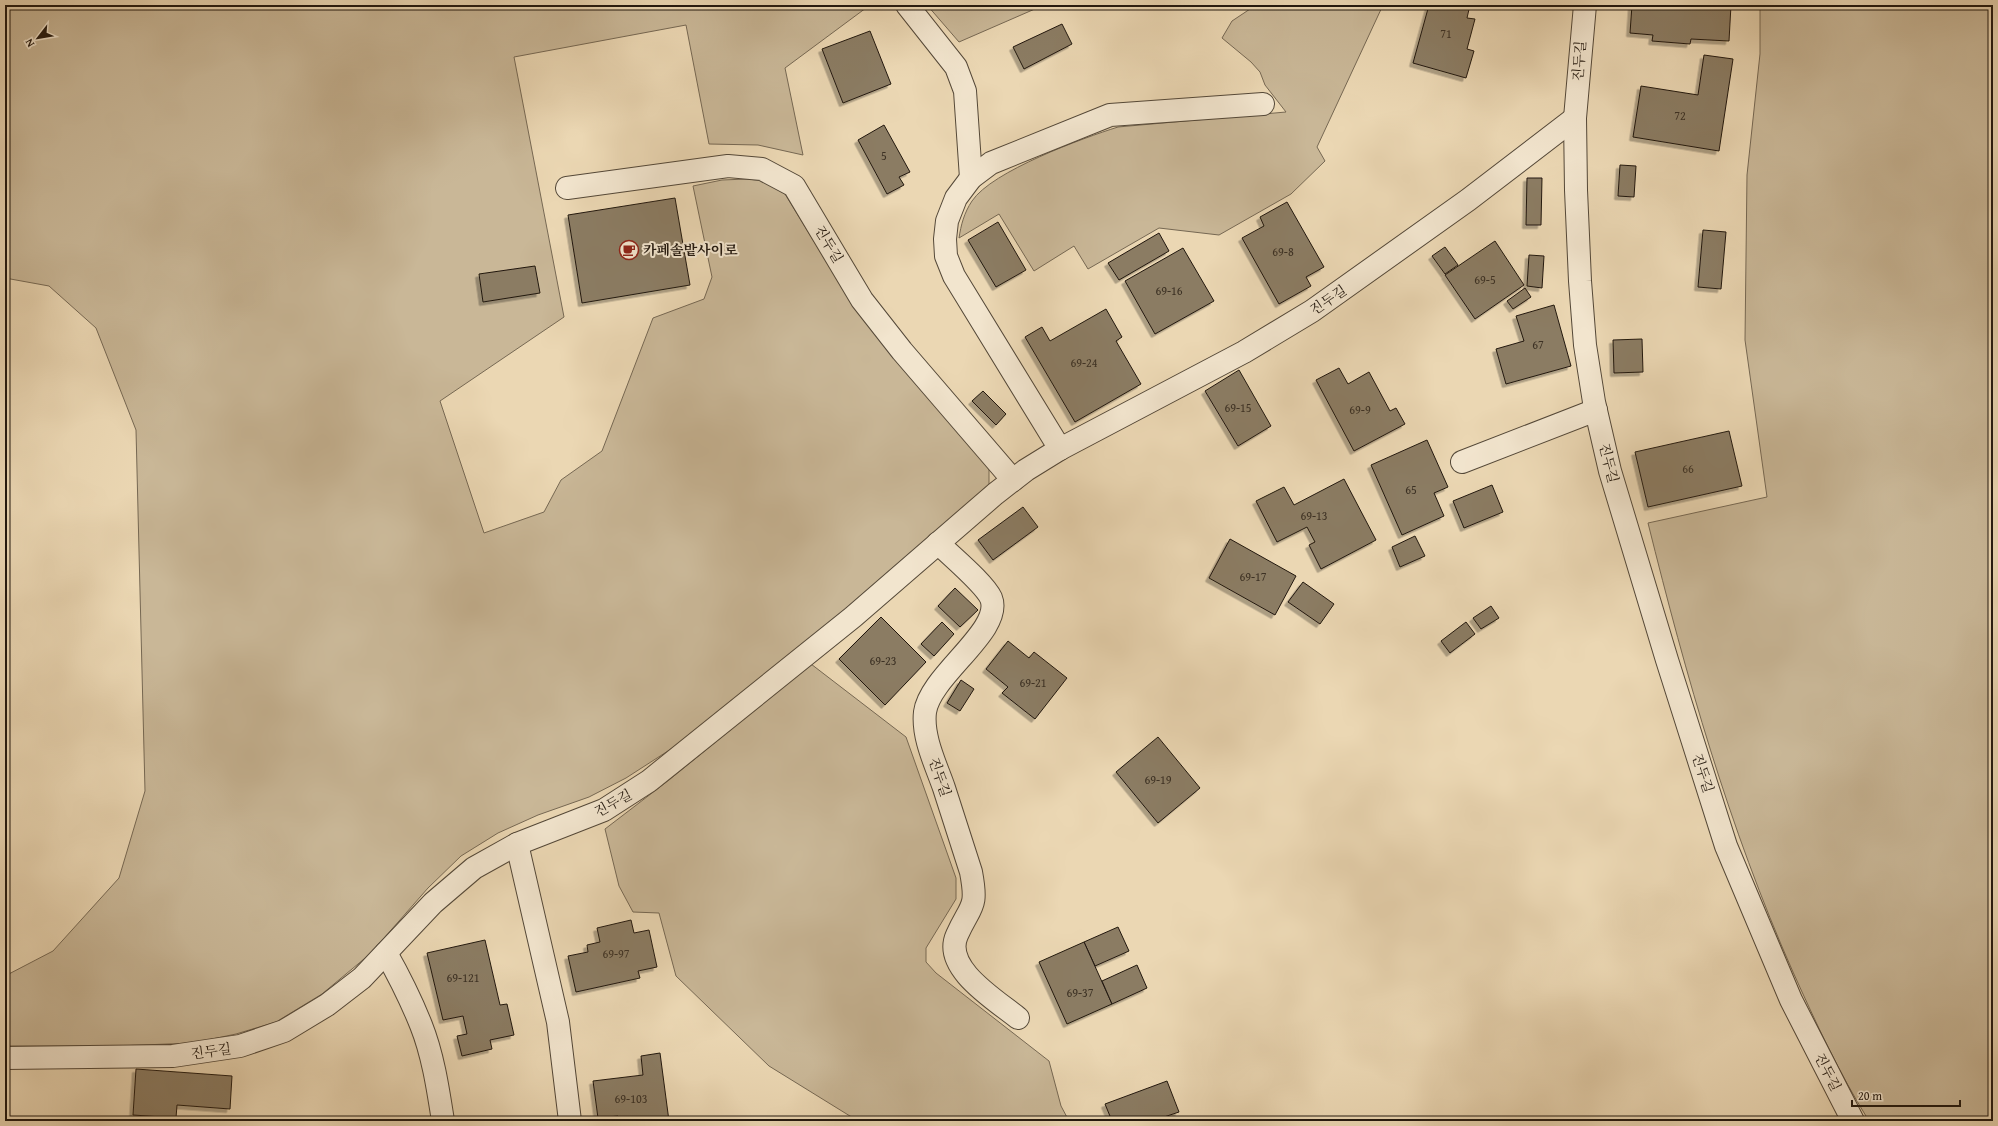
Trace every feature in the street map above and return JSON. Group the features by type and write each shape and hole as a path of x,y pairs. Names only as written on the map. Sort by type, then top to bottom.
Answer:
{"street":[{"path":"907,5 956,67 959,73 965,91 971,178"},
{"name":"진두길","path":"1585,5 1575,118 1576,190 1580,281 1585,345 1596,410 1610,471 1664,653 1726,846 1791,1000 1853,1121"},
{"path":"1060,449 954,276 946,256 945,239 947,220 956,198 971,178 991,162 1110,115 1263,104"},
{"name":"진두길","path":"5,1058 173,1056 240,1046 284,1031 327,1005 362,978 433,903 468,873 517,844 604,810 649,781 853,617 1013,480 1060,449 1244,352 1312,311 1468,200 1575,118"},
{"name":"진두길","path":"567,188 728,166 762,168 794,186 862,300 902,351 1013,480"},
{"path":"1462,462 1596,410"},
{"name":"진두길","path":"938,543 978,582 990,597 994,610 990,622 944,676 925,711 926,728 931,751 971,872 975,892 973,908 956,935 953,949 958,963 966,975 1018,1018"},
{"path":"517,844 558,1022 570,1121"},
{"path":"386,953 404,986 421,1026 434,1072 442,1121"}],"shaded area":[{"path":"5,5 870,5 785,68 803,155 758,145 709,144 686,25 514,57 564,317 440,401 484,533 544,512 561,480 602,451 653,318 704,299 712,277 693,186 722,180 747,179 766,181 785,194 856,310 980,454 989,469 989,486 869,593 685,740 626,778 589,797 538,815 498,833 461,856 428,888 370,954 322,994 276,1022 236,1034 193,1043 116,1046 5,1046 5,976 53,951 119,878 145,791 136,430 96,328 49,286 5,278"},
{"path":"927,5 1044,5 959,42"},
{"path":"1256,5 1383,5 1317,147 1325,161 1291,194 1219,235 1159,228 1088,269 1074,246 1034,271 999,214 959,238 967,210 972,201 983,190 998,178 1018,167 1062,147 1118,127 1286,112 1265,85 1260,72 1251,62 1222,38 1232,21"},
{"path":"1760,5 1993,5 1993,1121 1869,1121 1858,1103 1828,1048 1793,972 1749,863 1729,807 1694,694 1648,523 1767,497 1745,340 1747,175 1760,54"},
{"path":"811,664 906,737 956,878 956,899 926,948 926,962 936,973 1049,1061 1061,1106 1069,1121 858,1121 769,1066 676,976 659,913 633,912 619,886 605,829 669,780"}],"building":[{"path":"1429,5 1470,5 1467,18 1475,19 1467,49 1474,51 1466,78 1413,63"},
{"path":"1632,5 1706,7 1706,5 1731,5 1729,41 1691,39 1690,44 1652,41 1653,35 1630,33"},
{"path":"1062,24 1072,44 1024,69 1013,47"},
{"path":"870,31 891,84 843,103 822,49"},
{"path":"1704,55 1733,59 1719,151 1633,137 1641,86 1698,95"},
{"path":"884,125 910,172 899,177 904,185 887,194 858,140"},
{"path":"1620,165 1636,166 1634,197 1618,196"},
{"path":"1527,178 1542,178 1541,225 1526,225"},
{"path":"675,198 690,285 582,303 568,215"},
{"path":"1287,202 1324,267 1306,277 1311,286 1279,304 1242,238 1264,226 1260,217"},
{"path":"998,222 1026,270 996,287 968,240"},
{"path":"1703,230 1726,232 1721,289 1698,287"},
{"path":"1159,233 1169,251 1119,280 1108,263"},
{"path":"1495,241 1524,285 1475,319 1445,275"},
{"path":"1445,247 1458,265 1445,274 1432,256"},
{"path":"1183,248 1214,301 1155,334 1125,281"},
{"path":"1529,255 1544,256 1542,288 1527,286"},
{"path":"535,266 540,293 483,302 479,274"},
{"path":"1525,288 1531,297 1513,309 1507,301"},
{"path":"1554,305 1571,366 1506,384 1496,349 1524,341 1516,316"},
{"path":"1106,309 1122,337 1116,341 1141,384 1075,422 1025,337 1042,327 1050,341"},
{"path":"1642,339 1643,372 1614,373 1613,340"},
{"path":"1339,368 1348,384 1369,372 1390,411 1396,408 1405,424 1354,451 1316,380"},
{"path":"1239,370 1271,426 1238,446 1205,391"},
{"path":"983,391 1006,414 996,425 972,401"},
{"path":"1729,431 1742,486 1648,507 1635,452"},
{"path":"1427,440 1448,487 1434,493 1444,516 1402,535 1371,465"},
{"path":"1344,479 1376,540 1321,569 1309,545 1315,542 1307,527 1277,542 1256,501 1284,487 1294,505"},
{"path":"1492,485 1503,512 1464,528 1453,501"},
{"path":"1023,507 1038,527 993,560 978,540"},
{"path":"1415,536 1425,556 1400,567 1392,547"},
{"path":"1230,539 1296,576 1275,615 1209,578"},
{"path":"1303,582 1334,604 1320,624 1288,602"},
{"path":"955,588 978,610 960,627 938,606"},
{"path":"1491,606 1499,618 1481,629 1473,618"},
{"path":"881,617 926,662 885,705 839,659"},
{"path":"942,622 954,634 934,656 921,644"},
{"path":"1466,622 1475,634 1450,653 1441,641"},
{"path":"1008,641 1029,658 1034,652 1067,678 1035,719 1002,693 1008,687 986,669"},
{"path":"961,680 974,689 960,711 947,703"},
{"path":"1158,737 1200,788 1158,823 1116,772"},
{"path":"631,920 634,933 649,930 657,967 638,971 640,978 576,992 568,956 588,952 587,945 600,942 597,928"},
{"path":"1118,927 1129,951 1095,966 1084,942"},
{"path":"485,940 500,1005 507,1004 514,1035 490,1040 492,1049 462,1056 457,1036 467,1034 463,1016 443,1020 427,953"},
{"path":"1084,942 1112,1004 1067,1024 1039,962"},
{"path":"1137,965 1147,988 1112,1004 1102,981"},
{"path":"660,1053 669,1121 619,1121 618,1116 598,1118 593,1081 643,1075 641,1056"},
{"path":"136,1069 232,1076 230,1109 177,1105 176,1118 133,1115"},
{"path":"1167,1081 1179,1112 1152,1121 1112,1121 1105,1104"}],"place":[{"name":"카페솔밭사이로","path":"629,250"}]}
